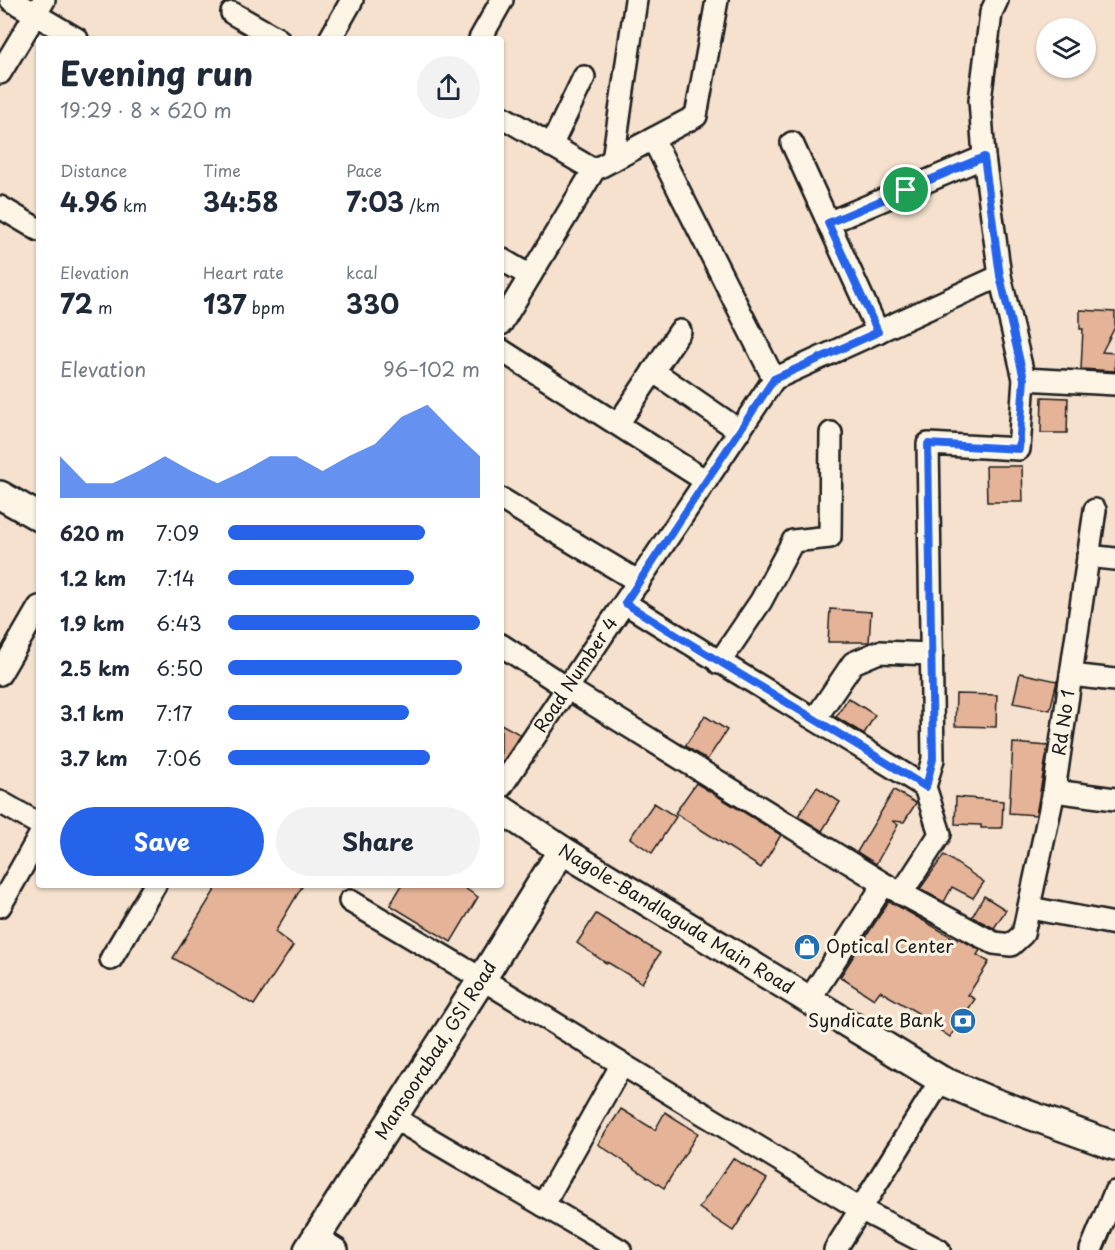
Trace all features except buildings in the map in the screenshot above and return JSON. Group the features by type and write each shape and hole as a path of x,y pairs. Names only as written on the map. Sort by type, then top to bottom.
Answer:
{"street":[{"path":"11,0 40,7 74,36"},
{"path":"332,36 352,0"},
{"path":"482,36 502,0"},
{"path":"504,319 603,165 636,0"},
{"path":"504,118 551,146 603,165 696,116 717,0"},
{"path":"809,1000 892,889 940,834 926,787 933,759 928,444 1019,449 1024,379 1000,276 984,157 980,100 991,13 997,0"},
{"path":"0,73 40,7"},
{"path":"232,13 273,36"},
{"path":"551,146 584,77"},
{"path":"652,139 774,379 1000,276"},
{"path":"792,143 878,332"},
{"path":"828,223 984,157"},
{"path":"0,207 36,228"},
{"path":"504,261 530,276"},
{"path":"618,424 680,331"},
{"path":"504,352 706,481"},
{"path":"653,371 740,431"},
{"name":"Road Number 4","path":"504,783 774,379"},
{"path":"1024,379 1115,384"},
{"path":"719,663 761,602 793,541 830,537 831,433"},
{"path":"0,495 36,516"},
{"path":"504,501 639,582"},
{"name":"Rd No 1","path":"892,889 994,943 1011,945 1023,934 1054,791 1095,510"},
{"path":"1088,556 1115,559"},
{"path":"625,603 719,663 926,787"},
{"path":"0,674 36,612"},
{"path":"504,647 892,889"},
{"path":"815,719 853,663 879,652 932,654"},
{"path":"1071,675 1115,680"},
{"path":"1054,791 1115,799"},
{"path":"0,802 36,822"},
{"name":"Nagole-Bandlaguda Main Road","path":"504,811 562,850 940,1080 1115,1146"},
{"path":"0,906 36,842"},
{"name":"Mansoorabad, GSI Road","path":"321,1246 394,1118 562,850"},
{"path":"111,959 153,888"},
{"path":"350,901 860,1209 939,1250"},
{"path":"1030,908 1115,924"},
{"path":"543,1205 622,1064"},
{"path":"835,1250 940,1080"},
{"path":"394,1118 620,1250"},
{"path":"1091,1250 1115,1192"}],"place":[{"name":"Optical Center","path":"807,947"},
{"name":"Syndicate Bank","path":"963,1021"}],"route":[{"path":"984,157 1000,276 1024,379 1019,449 928,444 933,759 926,787 719,663 625,603 774,379 878,332 828,223 906,190 984,157"}]}
